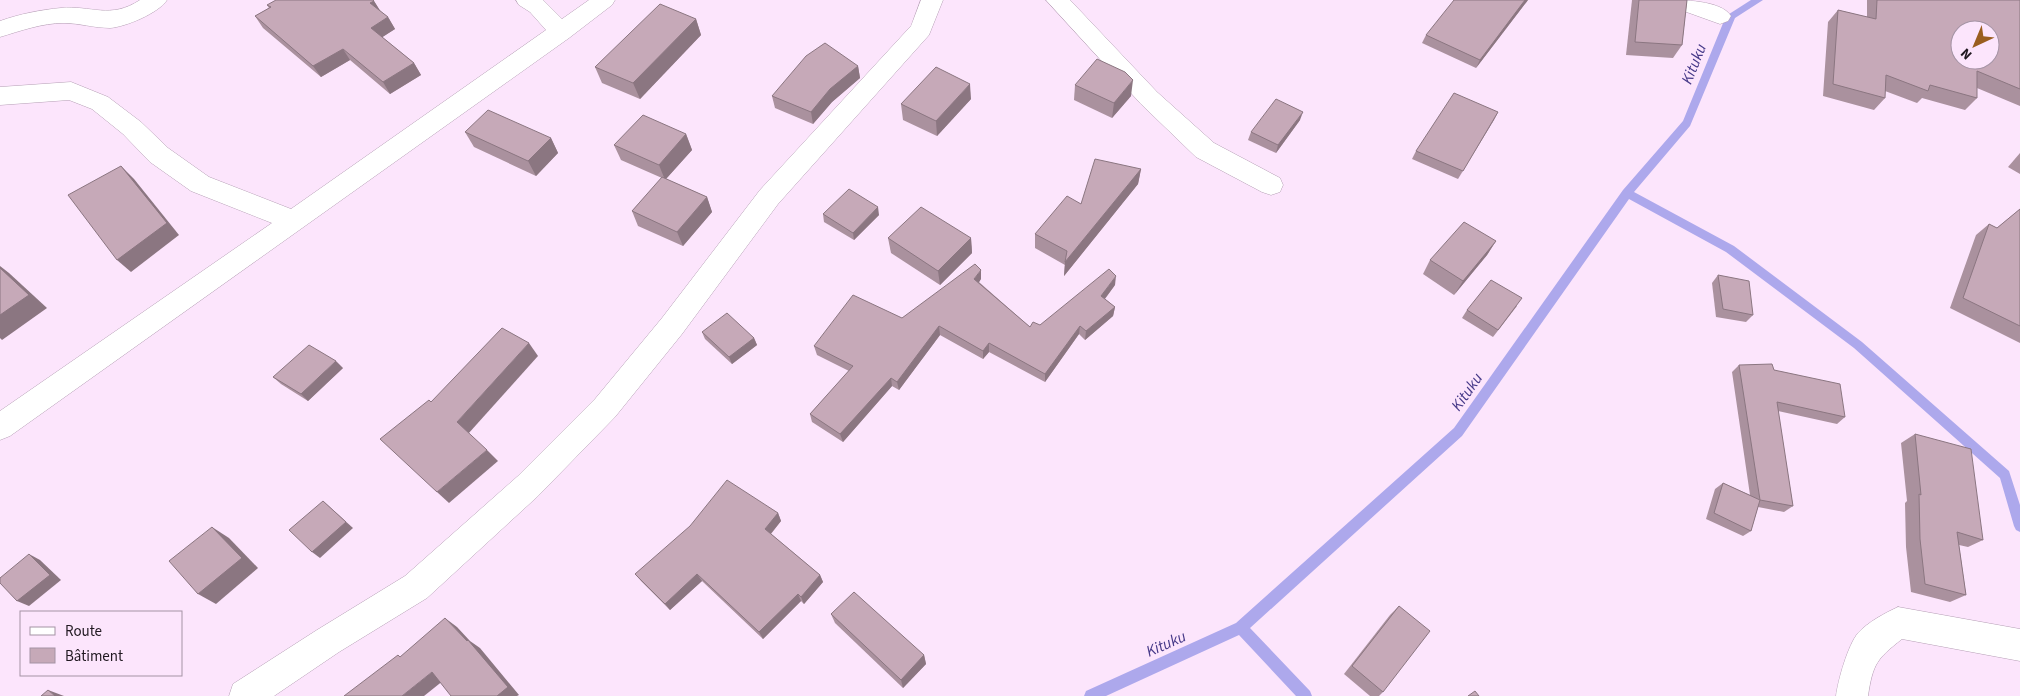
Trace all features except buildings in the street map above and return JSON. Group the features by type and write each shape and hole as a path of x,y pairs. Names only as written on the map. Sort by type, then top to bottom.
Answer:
{"street":[{"path":"0,29 20,22 63,14 111,20 143,9 156,0"},
{"path":"527,0 538,7 561,32"},
{"path":"0,427 294,222 604,0"},
{"path":"245,696 328,641 416,587 528,486 599,414 672,326 769,196 921,29 932,0"},
{"path":"1057,0 1150,98 1205,150 1271,185"},
{"path":"1675,0 1720,16"},
{"path":"0,96 71,91 100,103 132,128 159,155 200,184 294,222"},
{"path":"1852,696 1855,676 1869,645 1898,623 2020,645"}],"waterway":[{"name":"Kituku","path":"1627,193 1687,123 1731,16 1758,0"},
{"name":"Kituku","path":"1241,628 1458,432 1627,193"},
{"path":"1627,193 1730,249 1858,345 2005,475 2020,526"},
{"name":"Kituku","path":"1091,696 1241,628"},
{"path":"1241,628 1305,696"}]}
